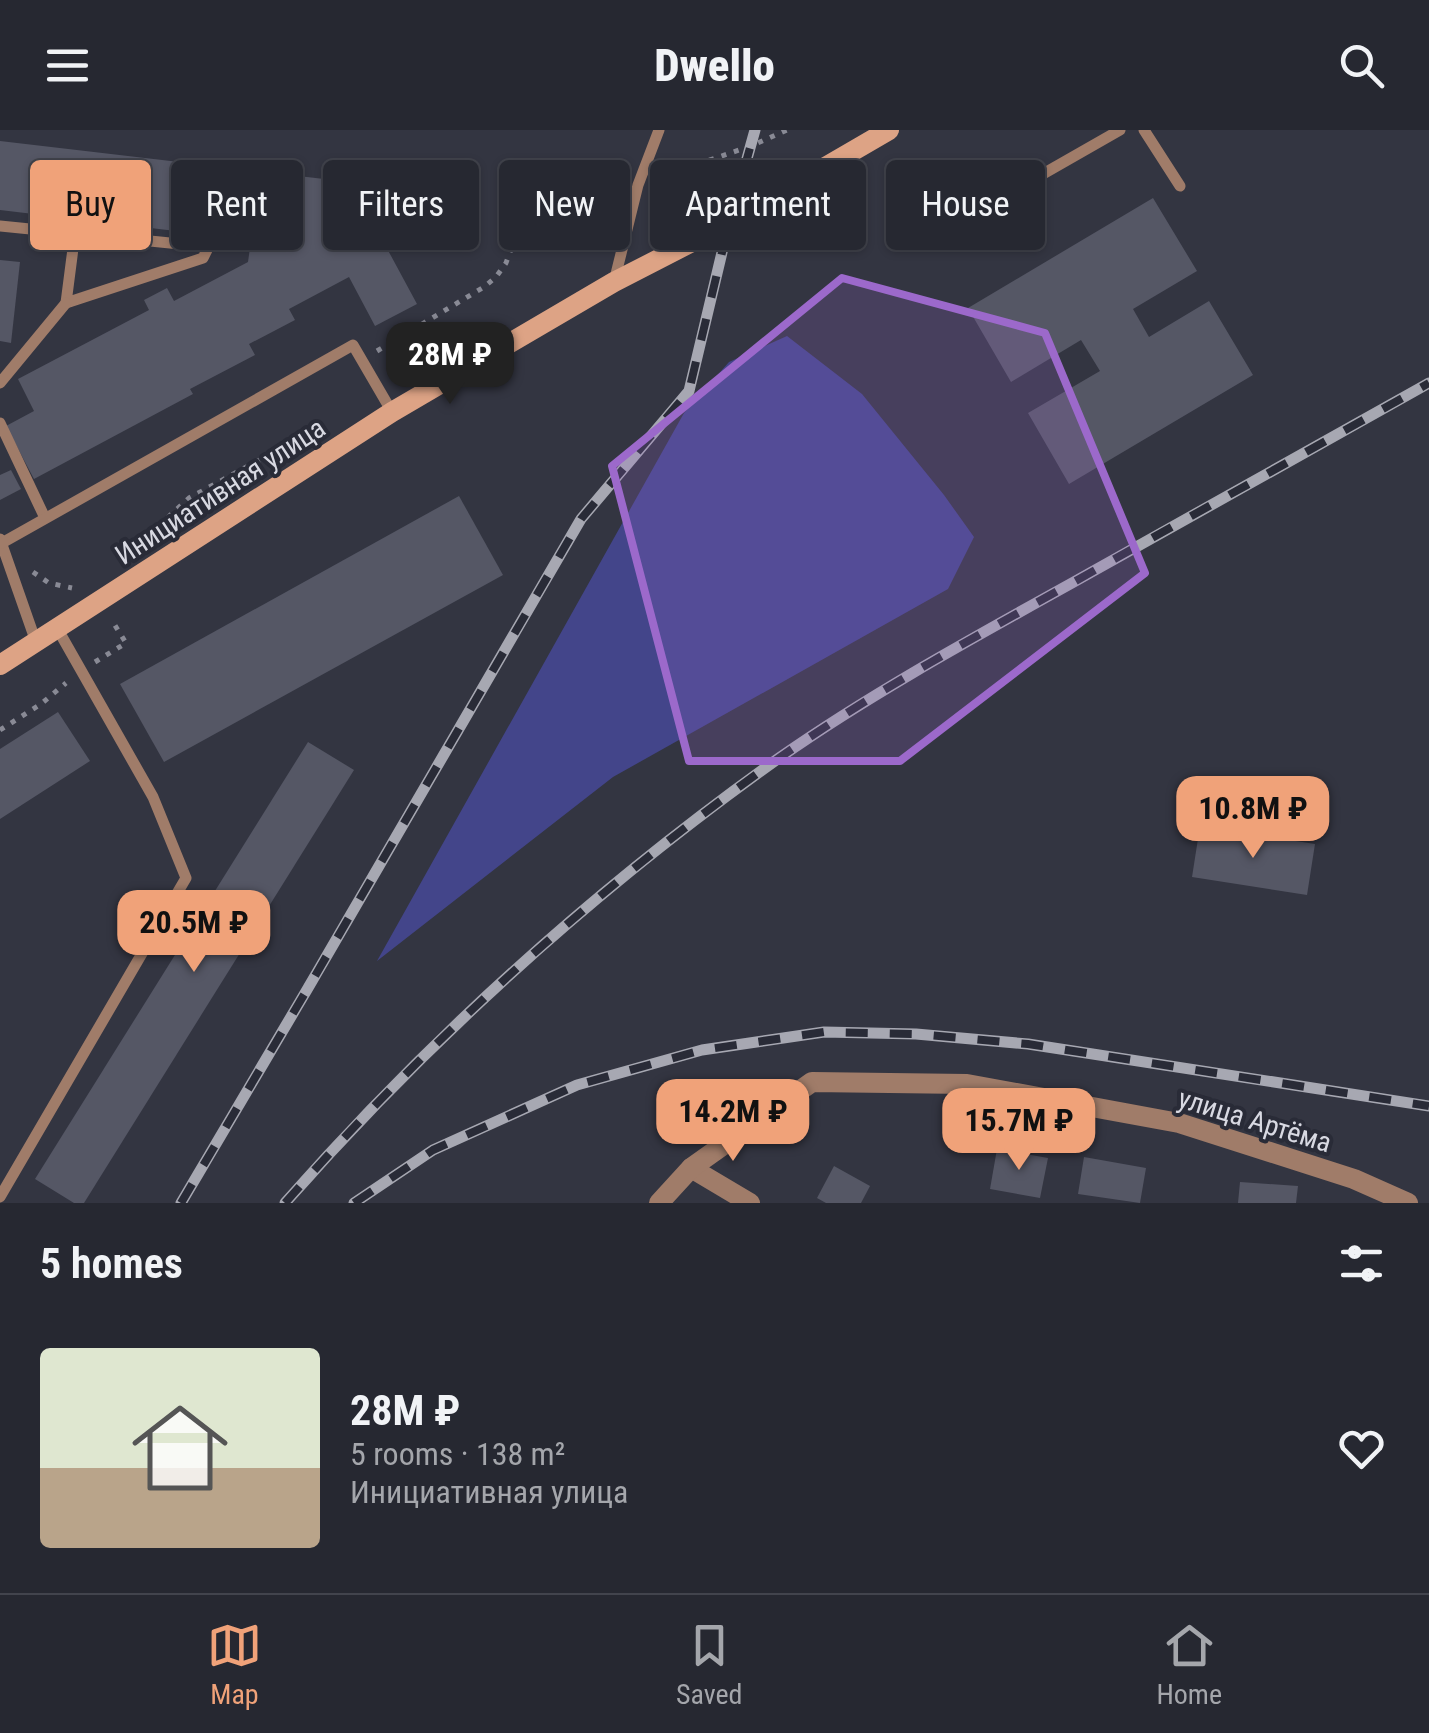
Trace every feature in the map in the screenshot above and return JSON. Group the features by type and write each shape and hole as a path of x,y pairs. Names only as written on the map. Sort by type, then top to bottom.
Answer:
{"main road":[{"name":"Инициативная улица","path":"0,665 392,412 614,282 729,223 889,130"}],"street":[{"name":"улица Артёма","path":"660,1203 690,1168 812,1082 967,1084 1179,1123 1354,1179 1408,1203"},
{"path":"690,1168 750,1203"}],"lane":[{"path":"614,282 638,184 659,130"},
{"path":"1045,173 1120,130"},
{"path":"1144,130 1180,186"},
{"path":"0,226 30,229"},
{"path":"66,303 203,258 207,250 151,241"},
{"path":"0,383 66,303 73,250"},
{"path":"36,642 1,541 353,344 392,412"},
{"path":"0,423 45,518"},
{"path":"0,1198 186,878 153,797 57,628"}],"path":[{"path":"362,360 496,278 514,244 526,233 638,184 787,130"},
{"path":"16,535 32,571 49,583 68,589 79,586"},
{"path":"0,730 41,704 81,670"}],"highlighted area":[{"path":"842,278 1045,333 1145,573 900,761 689,761 612,466"}],"shaded area":[{"path":"787,336 862,394 974,537 948,589 613,777 377,961 684,413 729,362"}],"building":[{"path":"0,141 171,161 171,230 151,228 151,160 30,160 30,214 0,210"},
{"path":"303,177 323,179 323,250 388,250 417,304 375,326 349,277 289,309 295,320 249,344 255,355 190,389 193,394 34,479 6,426 34,411 18,379 149,310 144,300 167,288 174,301 248,262 250,250 303,250"},
{"path":"1153,198 1197,271 1133,309 1149,337 1209,301 1253,375 1069,484 1028,413 1100,371 1081,340 1011,382 968,308"},
{"path":"0,260 20,262 11,343 0,341"},
{"path":"11,470 21,489 0,500 0,475"},
{"path":"459,496 503,575 164,762 120,684"},
{"path":"58,712 90,761 0,819 0,749"},
{"path":"308,742 354,770 84,1203 74,1203 35,1179"},
{"path":"1200,826 1315,844 1307,895 1192,877"},
{"path":"997,1149 1048,1158 1040,1198 990,1189"},
{"path":"1084,1157 1146,1168 1140,1203 1078,1194"},
{"path":"834,1166 870,1186 861,1203 826,1203 817,1198"},
{"path":"1240,1182 1298,1186 1296,1203 1238,1203"}],"railway":[{"path":"181,1203 581,519 689,391 755,130"},
{"path":"285,1203 399,1081 519,966 646,858 779,758 923,667 1429,383"},
{"path":"354,1203 433,1150 577,1085 702,1050 824,1032 916,1034 1028,1044 1429,1106"}]}
